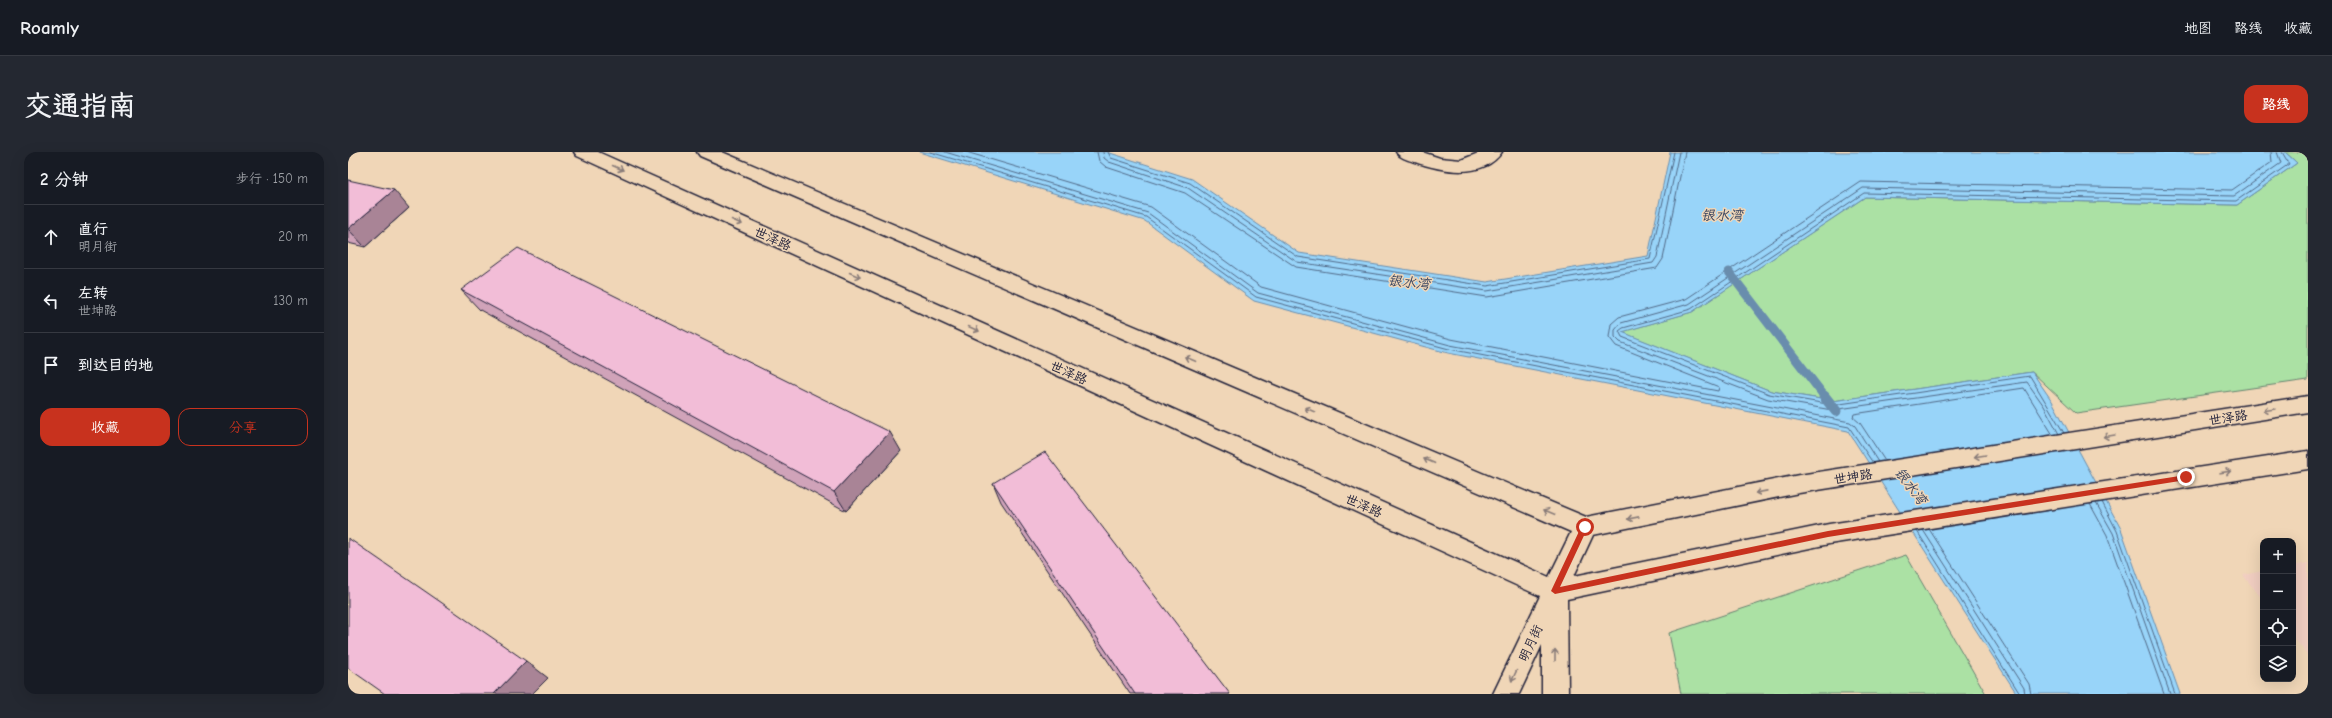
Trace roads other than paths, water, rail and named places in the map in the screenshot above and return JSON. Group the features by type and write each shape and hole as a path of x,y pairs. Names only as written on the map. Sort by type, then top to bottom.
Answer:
{"street":[{"name":"世泽路","path":"583,152 1555,591"},
{"path":"706,152 1585,527"},
{"path":"1405,152 1435,163 1456,167 1473,164 1493,152"},
{"name":"世泽路","path":"2147,430 2308,404"},
{"name":"世坤路","path":"1585,527 1799,484 2147,430"},
{"path":"1555,591 1828,534 2186,477 2308,460"},
{"name":"明月街","path":"1506,694 1585,527"},
{"name":"明月街","path":"1555,591 1555,694"}],"water":[{"name":"银水湾","path":"919,152 1107,152 1192,179 1299,253 1487,282 1648,256 1670,152 2285,152 2297,163 2237,205 1865,197 1692,312 1622,332 1771,391 1833,401 2032,372 2052,401 2121,529 2180,694 2017,694 1848,431 1448,353 1254,301 1145,221"}],"waterway":[{"name":"银水湾","path":"1729,272 1825,397"},
{"name":"银水湾","path":"1824,396 1836,411"}]}
